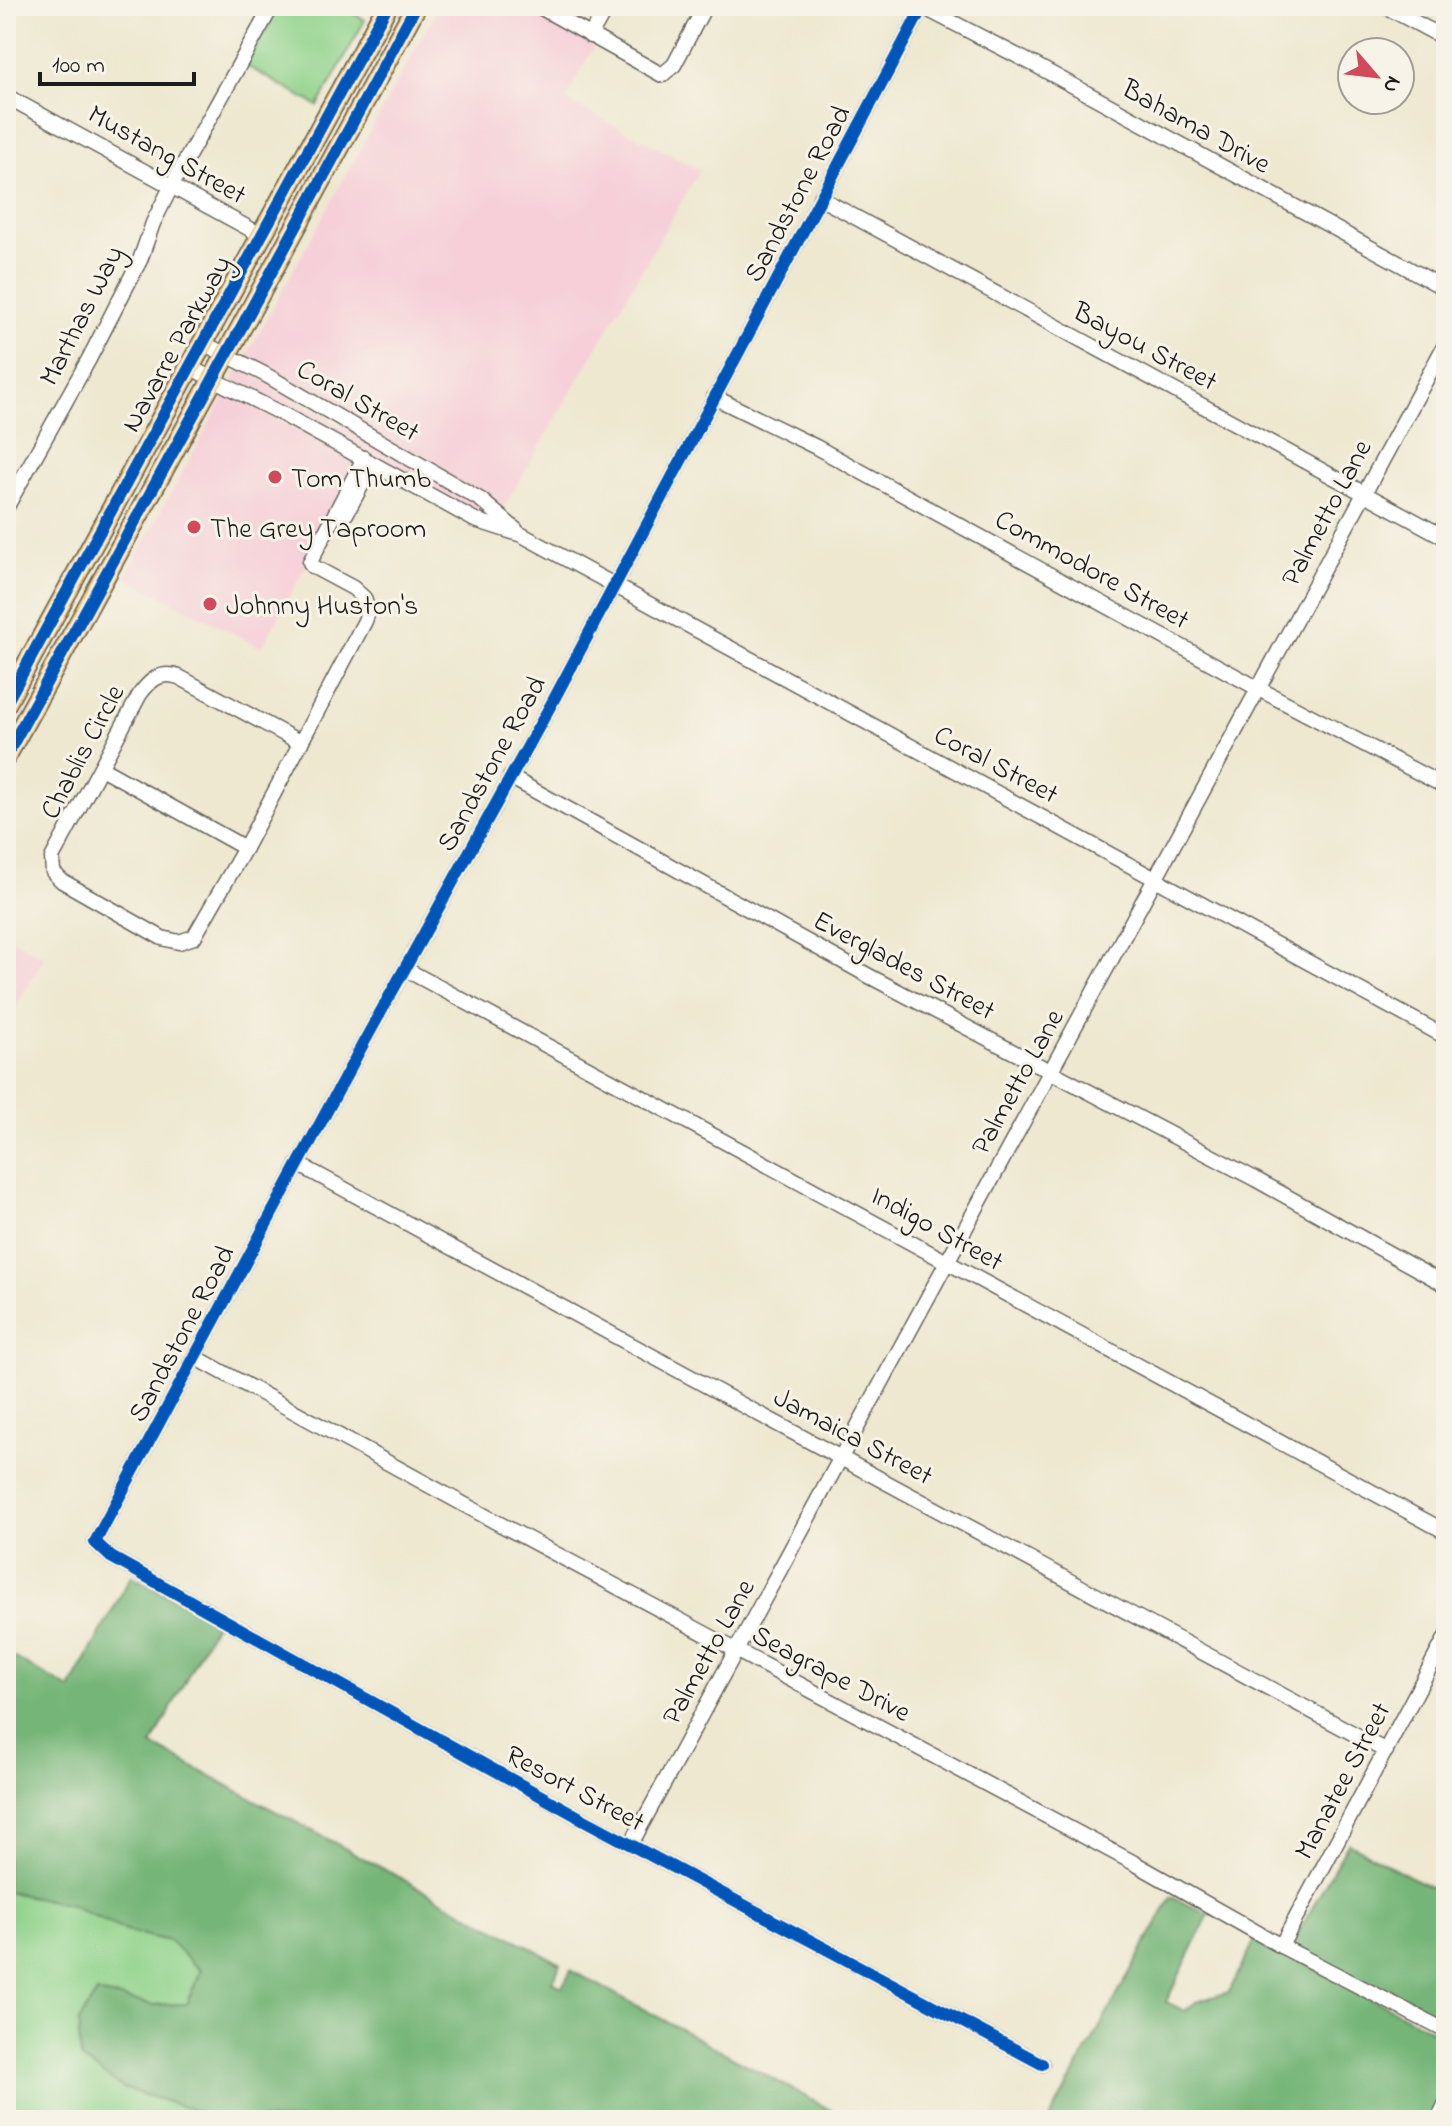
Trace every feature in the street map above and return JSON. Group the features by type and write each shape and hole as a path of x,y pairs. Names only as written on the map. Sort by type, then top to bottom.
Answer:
{"highway":[{"name":"Navarre Parkway","path":"6,703 388,6"},
{"path":"388,6 393,49"},
{"name":"Navarre Parkway","path":"6,756 416,6"},
{"path":"366,43 374,55 370,92"}],"street":[{"name":"Marthas Way","path":"6,508 132,274 172,185 272,6"},
{"path":"538,6 662,75 674,65 705,6"},
{"path":"590,36 607,6"},
{"name":"Sandstone Road","path":"95,1542 923,6"},
{"name":"Bahama Drive","path":"923,6 1446,289"},
{"path":"1385,6 1446,39"},
{"name":"Mustang Street","path":"6,96 261,235"},
{"name":"Bayou Street","path":"820,198 1446,538"},
{"name":"Coral Street","path":"203,343 481,500 522,535"},
{"name":"Palmetto Lane","path":"631,1844 1446,343"},
{"name":"Coral Street","path":"189,367 284,415 475,520 522,535 1446,1037"},
{"name":"Commodore Street","path":"714,397 816,447 1259,689 1446,787"},
{"name":"Chablis Circle","path":"301,743 179,677 162,675 147,684 140,694 52,858 53,872 62,881 162,938 179,942 194,937 245,848 301,743 368,612 364,598 353,588 312,566 318,564 369,461"},
{"path":"58,606 81,620"},
{"path":"101,768 245,848"},
{"name":"Everglades Street","path":"510,777 869,976 1255,1179 1446,1285"},
{"name":"Indigo Street","path":"405,969 1446,1532"},
{"name":"Jamaica Street","path":"298,1164 1386,1751"},
{"name":"Seagrape Drive","path":"195,1357 1136,1864 1281,1946 1446,2031"},
{"name":"Resort Street","path":"95,1542 111,1557 631,1844 1042,2064"},
{"name":"Manatee Street","path":"1281,1946 1446,1637"},
{"path":"1438,2120 1446,2104"}],"shaded area":[{"path":"439,6 527,6 595,44 566,100 700,170 502,511 245,358"},
{"path":"240,367 478,504 496,520 477,516 231,384"},
{"path":"226,393 356,460 305,568 262,648 125,577"},
{"path":"6,936 44,957 6,1025"}],"green space":[{"path":"278,6 339,6 365,20 318,106 245,65"},
{"path":"131,1576 216,1621 152,1745 561,1964 552,1982 562,1987 571,1970 849,2120 226,2120 123,2088 81,2059 78,2022 97,1993 153,2005 186,2004 201,1971 169,1941 126,1931 71,1905 6,1891 6,1653 70,1689"},
{"path":"1348,1843 1435,1890 1446,1870 1446,2025 1291,1946"},
{"path":"6,1891 71,1905 126,1931 170,1941 201,1971 187,2004 153,2005 97,1993 123,2088 226,2120 6,2120"},
{"path":"1171,1897 1209,1914 1166,2002 1185,2011 1196,2002 1229,1992 1256,1938 1446,2037 1446,2091 1431,2120 1049,2120"}],"cycle path":[{"path":"6,703 387,6"},
{"path":"6,756 416,6"},
{"path":"923,6 553,701 363,1044 95,1542 111,1557 586,1821 1042,2064"}],"place":[{"name":"Tom Thumb","path":"275,477"},
{"name":"The Grey Taproom","path":"194,527"},
{"name":"Johnny Huston's","path":"210,604"}]}
